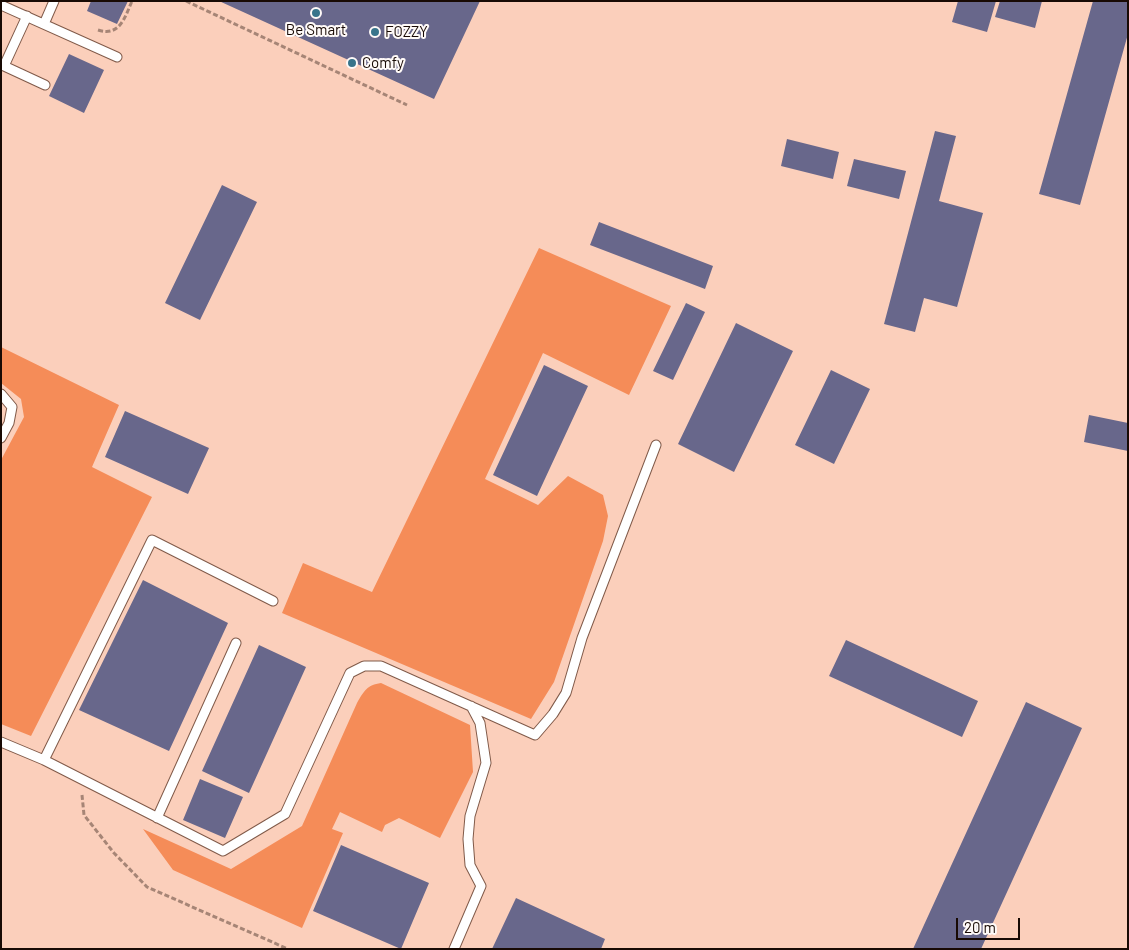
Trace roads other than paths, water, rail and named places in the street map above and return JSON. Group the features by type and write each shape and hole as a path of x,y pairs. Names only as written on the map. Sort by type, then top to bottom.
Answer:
{"lane":[{"path":"44,24 54,1"},
{"path":"1,5 117,57"},
{"path":"28,16 4,66 46,85"},
{"path":"1,394 12,407 9,423 1,438"},
{"path":"1,742 44,760 223,851 285,814 350,674 364,666 381,666 535,734 566,693 582,638 656,445"},
{"path":"44,760 152,540 273,601"},
{"path":"157,818 236,643"},
{"path":"454,949 481,886 470,865 468,839 470,816 486,763 480,723 471,706"}],"place":[{"name":"Be Smart","path":"316,13"},
{"name":"FOZZY","path":"375,32"},
{"name":"Comfy","path":"352,63"}]}
